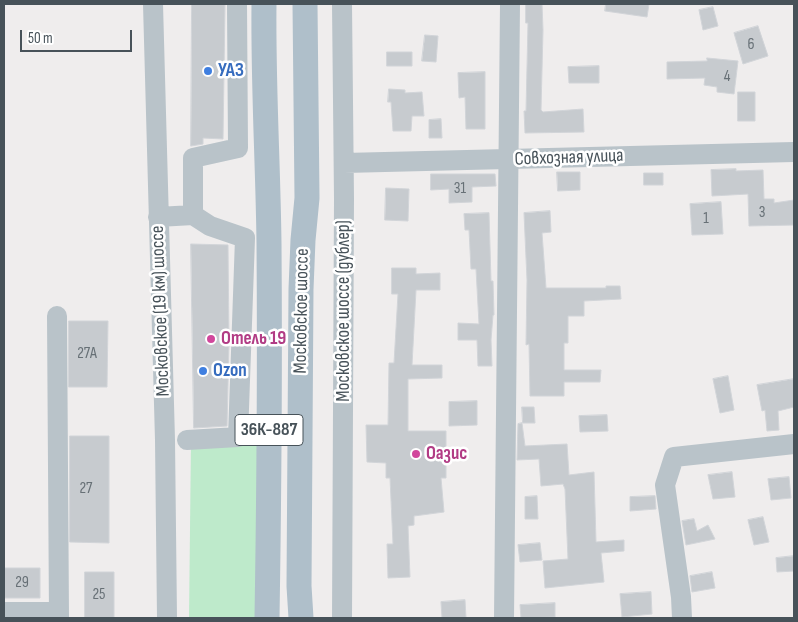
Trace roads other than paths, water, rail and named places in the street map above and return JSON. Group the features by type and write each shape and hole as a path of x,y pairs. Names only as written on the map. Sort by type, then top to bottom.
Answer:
{"main road":[{"name":"Московское шоссе","path":"264,4 263,68 269,241 269,478 266,618"},
{"name":"Московское шоссе","path":"300,618 301,289 307,198 305,4"},
{"path":"269,241 275,251 284,255 295,251 303,240"},
{"path":"269,293 275,283 285,278 293,281 301,289"}],"street":[{"name":"Московское (19 км) шоссе","path":"153,4 165,440 167,618"},
{"path":"193,215 193,158 238,148 237,4"},
{"name":"Московское шоссе (дублер)","path":"342,4 344,163 342,618"},
{"path":"504,618 510,4"},
{"name":"Совхозная улица","path":"344,163 794,152"},
{"path":"158,218 193,215 210,226 245,238 238,437 187,440"},
{"path":"4,612 59,615 57,316"},
{"path":"682,618 681,598 665,485 674,457 794,444"}],"place":[{"name":"УАЗ","path":"208,71"},
{"name":"Отель 19","path":"211,339"},
{"name":"Ozon","path":"203,371"},
{"name":"Оазис","path":"416,454"}]}
